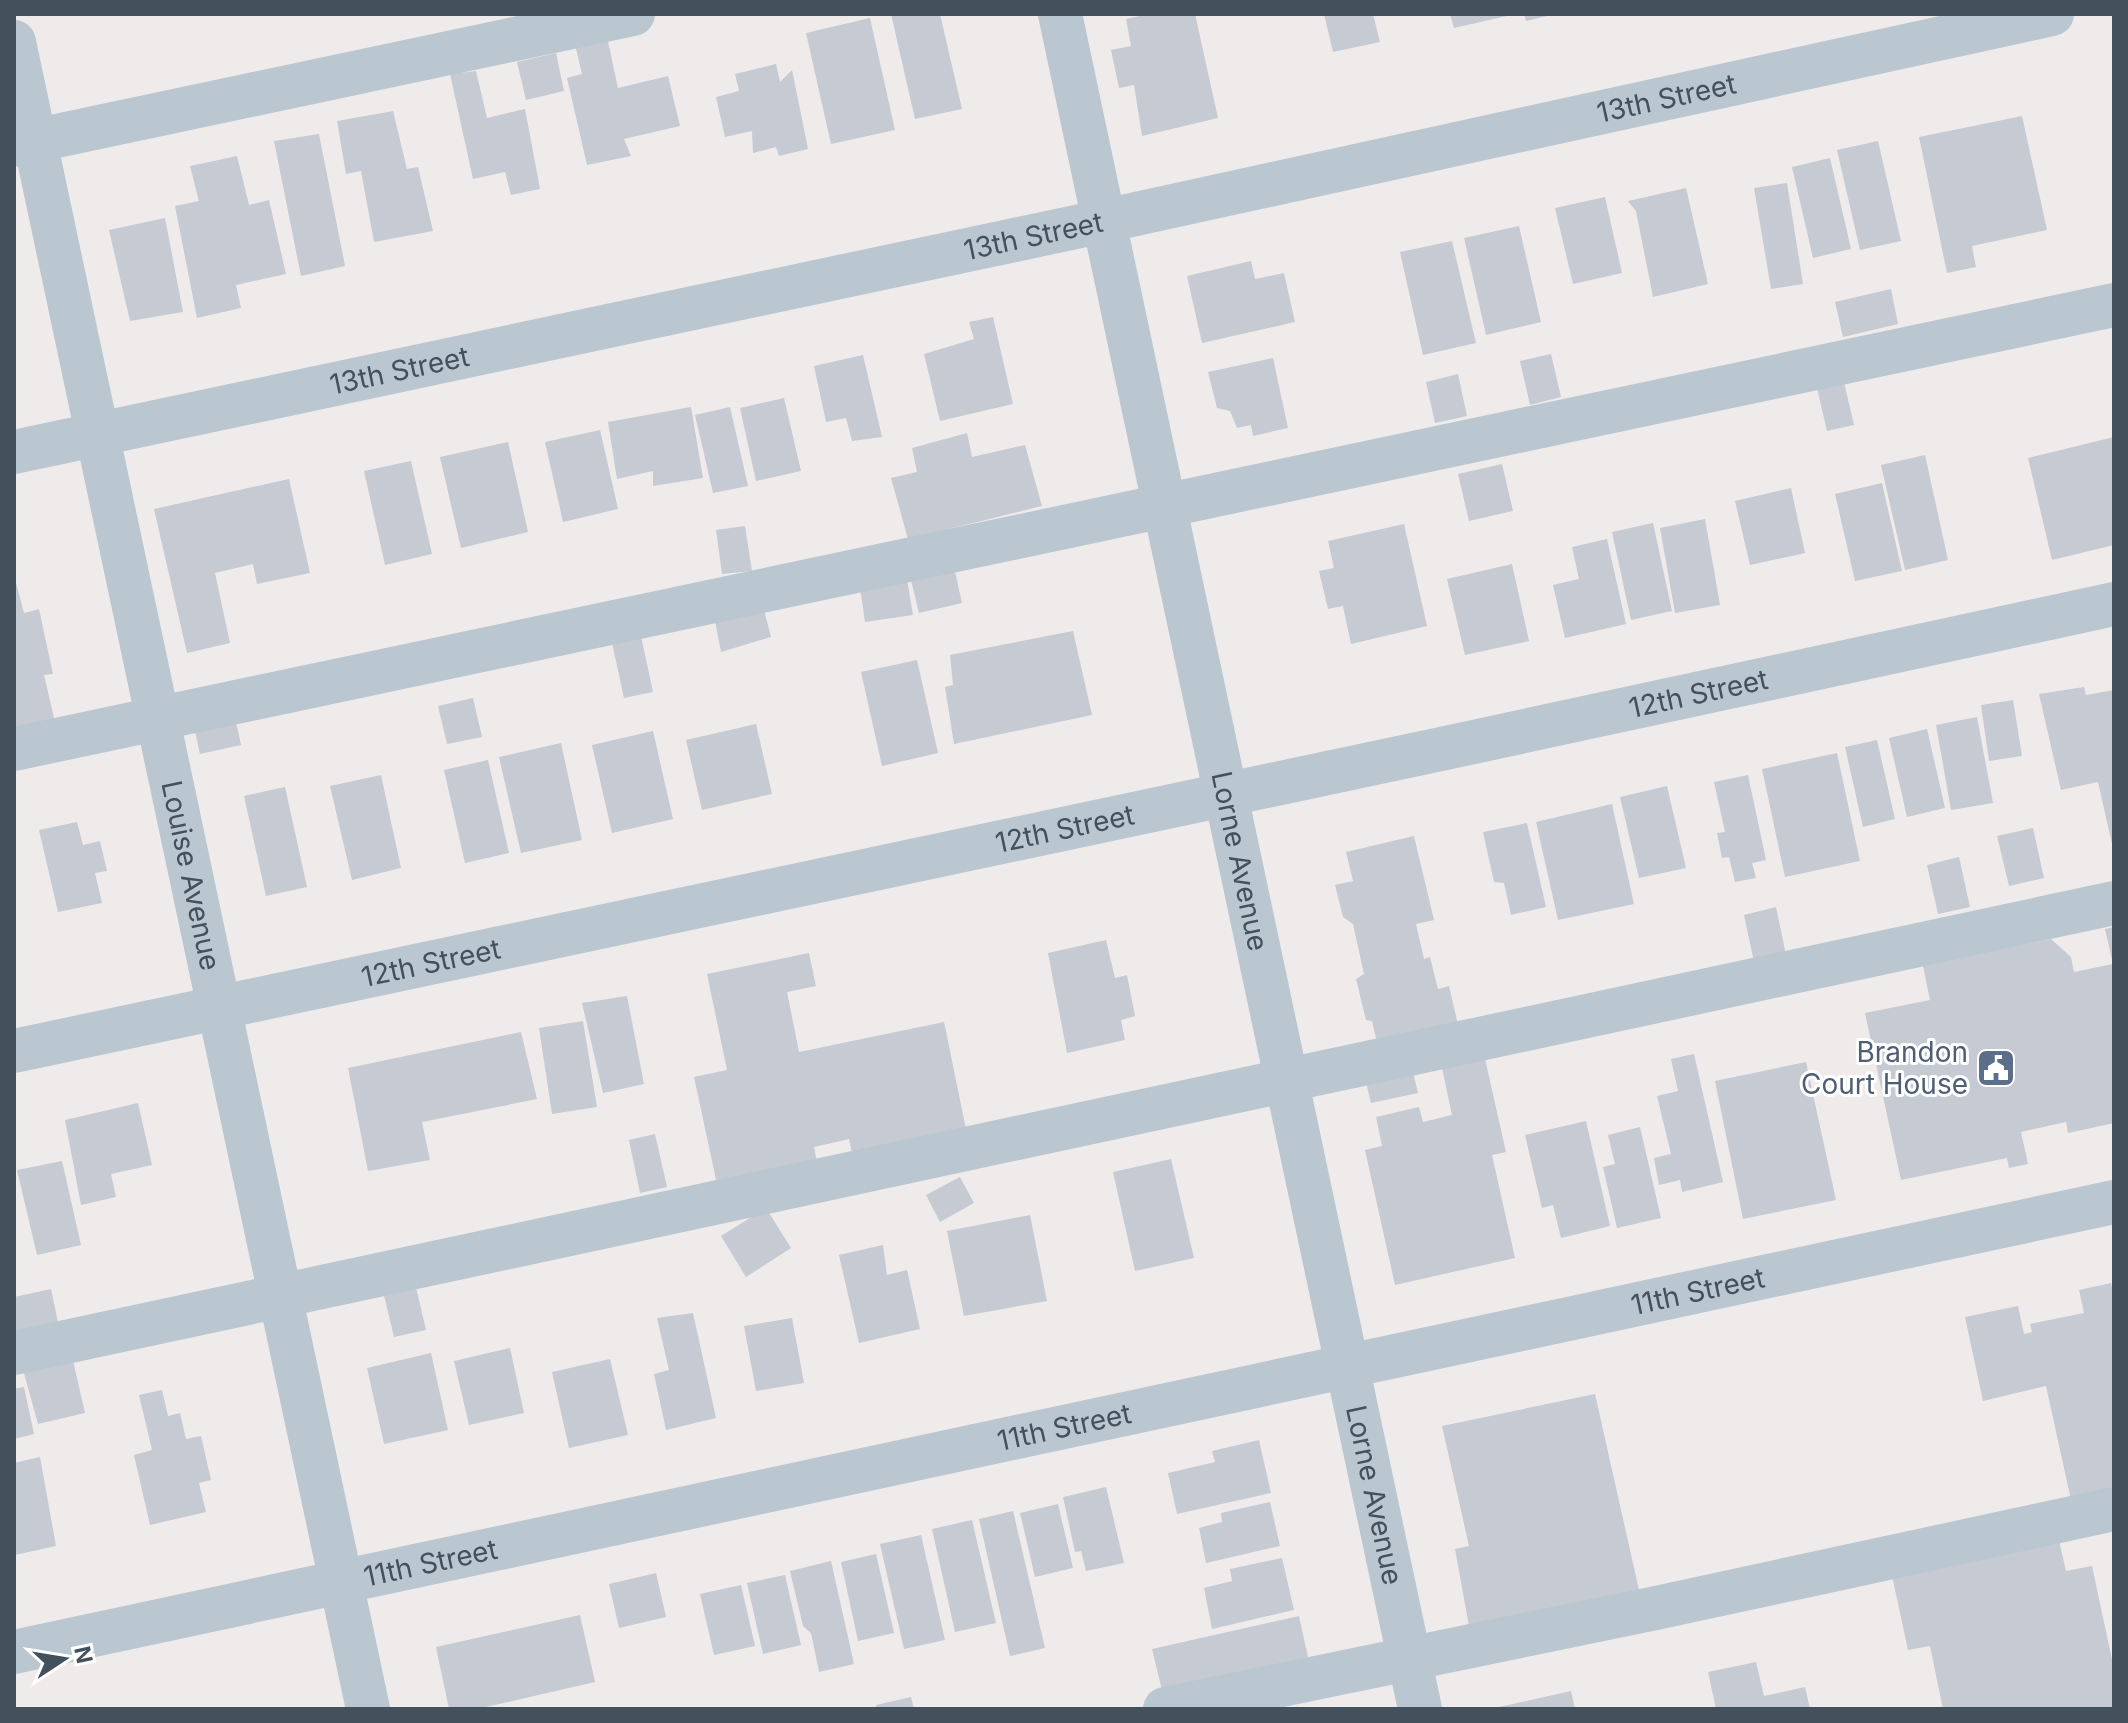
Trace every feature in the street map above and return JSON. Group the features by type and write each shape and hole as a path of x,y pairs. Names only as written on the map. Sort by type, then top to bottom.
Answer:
{"street":[{"path":"24,143 633,14"},
{"name":"Lorne Avenue","path":"1060,14 1420,1709"},
{"name":"13th Street","path":"14,452 1104,221 2052,14"},
{"name":"Louise Avenue","path":"14,42 24,143 98,435 368,1709"},
{"path":"14,749 2114,305"},
{"name":"12th Street","path":"14,1051 2114,604"},
{"path":"14,1353 2114,903"},
{"name":"11th Street","path":"14,1652 2114,1202"},
{"path":"1165,1709 1656,1608 2114,1509"}],"building":[{"path":"891,14 940,14 962,109 915,119"},
{"path":"1149,14 1195,14 1218,118 1142,136 1134,85 1119,88 1111,50 1131,46 1126,19"},
{"path":"1324,14 1373,14 1380,42 1333,52"},
{"path":"1450,14 1511,14 1511,15 1454,28"},
{"path":"1524,14 1551,14 1551,15 1526,21"},
{"path":"870,18 895,130 831,144 806,33"},
{"path":"606,32 618,88 668,76 680,126 624,139 631,156 587,165 567,78 582,74 574,40"},
{"path":"556,53 564,91 526,100 517,62"},
{"path":"776,64 780,82 792,70 808,149 779,156 776,147 753,153 752,131 725,137 716,97 739,91 735,74"},
{"path":"476,71 487,118 525,109 540,189 511,195 505,172 473,179 450,74"},
{"path":"393,111 407,169 418,167 433,231 374,242 361,171 346,174 337,121"},
{"path":"2022,116 2047,230 1972,246 1976,267 1947,273 1919,137"},
{"path":"319,134 345,266 301,276 274,141"},
{"path":"1878,141 1901,241 1860,250 1837,150"},
{"path":"237,156 249,205 269,200 286,274 236,285 241,308 197,318 175,206 199,201 190,166"},
{"path":"1830,158 1851,249 1813,258 1792,167"},
{"path":"1787,183 1803,284 1771,289 1754,188"},
{"path":"1686,188 1708,284 1653,297 1636,211 1628,201"},
{"path":"1605,197 1622,273 1573,284 1555,208"},
{"path":"165,218 183,312 130,321 109,230"},
{"path":"1519,226 1541,322 1486,335 1464,238"},
{"path":"1452,241 1476,343 1423,355 1400,252"},
{"path":"1251,261 1255,279 1284,273 1295,322 1202,343 1187,276"},
{"path":"1891,289 1898,324 1843,337 1835,302"},
{"path":"993,317 1013,404 940,421 924,354 974,339 969,322"},
{"path":"1551,354 1561,397 1530,405 1520,361"},
{"path":"863,355 882,437 852,441 846,418 826,422 814,366"},
{"path":"1273,358 1288,428 1253,436 1251,425 1237,428 1230,411 1217,408 1208,372"},
{"path":"1458,374 1467,416 1435,423 1426,382"},
{"path":"1843,378 1854,425 1827,431 1816,384"},
{"path":"784,398 801,471 756,481 740,408"},
{"path":"691,407 703,478 653,486 653,471 617,479 608,422"},
{"path":"730,407 748,486 713,493 695,415"},
{"path":"600,430 618,509 563,522 545,442"},
{"path":"967,433 972,457 1025,445 1042,506 908,539 891,478 917,472 912,448"},
{"path":"2114,437 2114,545 2052,560 2028,458"},
{"path":"508,442 528,532 461,548 440,457"},
{"path":"1925,455 1948,560 1905,570 1881,465"},
{"path":"411,461 432,554 385,565 364,471"},
{"path":"1502,464 1513,511 1469,521 1458,474"},
{"path":"289,479 310,573 257,584 253,564 215,573 230,643 187,653 154,509"},
{"path":"1882,483 1902,571 1855,581 1835,494"},
{"path":"1791,488 1805,553 1750,565 1735,501"},
{"path":"1705,519 1720,605 1675,613 1660,528"},
{"path":"1653,523 1672,611 1631,620 1612,532"},
{"path":"1404,524 1427,626 1351,644 1343,606 1328,609 1319,571 1334,568 1328,541"},
{"path":"745,526 752,571 722,574 716,530"},
{"path":"1607,539 1626,624 1565,638 1553,585 1579,579 1572,547"},
{"path":"953,562 962,603 919,613 909,572"},
{"path":"1512,564 1529,641 1465,655 1447,579"},
{"path":"906,573 913,615 865,622 859,581"},
{"path":"14,575 24,613 39,609 53,674 44,675 55,722 14,732"},
{"path":"762,602 771,637 721,652 714,616"},
{"path":"639,627 653,692 624,698 610,634"},
{"path":"1073,631 1092,715 954,744 945,687 953,685 950,655"},
{"path":"917,660 938,753 882,766 861,672"},
{"path":"2084,687 2086,695 2114,690 2114,853 2098,782 2061,790 2039,694"},
{"path":"473,698 482,737 447,744 438,706"},
{"path":"2013,700 2022,756 1989,761 1981,705"},
{"path":"234,713 241,745 200,754 193,722"},
{"path":"1977,717 1993,803 1951,810 1936,725"},
{"path":"756,724 772,794 702,810 686,740"},
{"path":"1927,729 1945,808 1907,817 1889,738"},
{"path":"653,731 673,819 612,833 592,745"},
{"path":"1877,740 1895,819 1863,827 1845,747"},
{"path":"561,743 582,840 521,853 499,757"},
{"path":"1837,753 1860,861 1785,877 1762,769"},
{"path":"488,760 509,853 465,863 444,770"},
{"path":"381,775 401,868 352,880 330,786"},
{"path":"1748,775 1766,860 1752,863 1756,878 1735,882 1729,857 1722,858 1717,833 1725,832 1714,782"},
{"path":"1667,786 1686,868 1639,878 1620,797"},
{"path":"285,787 307,887 266,896 244,796"},
{"path":"1612,804 1634,904 1558,920 1536,822"},
{"path":"77,822 83,845 100,841 107,871 95,873 102,903 58,912 39,830"},
{"path":"1527,823 1546,907 1511,915 1504,883 1494,882 1483,832"},
{"path":"2033,828 2044,878 2009,886 1997,836"},
{"path":"1414,836 1434,920 1416,924 1424,959 1430,957 1438,989 1449,986 1459,1029 1378,1047 1372,1021 1366,1020 1356,979 1364,974 1353,924 1343,917 1335,885 1353,881 1346,852"},
{"path":"1959,857 1970,907 1938,914 1927,865"},
{"path":"1776,907 1786,955 1754,962 1744,915"},
{"name":"Brandon Court House","path":"2114,927 2114,1123 2068,1133 2066,1122 2021,1132 2028,1164 2009,1168 2007,1158 1901,1180 1865,1013 1930,1000 1923,966 2051,939 2071,957 2074,972 2113,964 2105,929"},
{"path":"1106,940 1115,978 1127,975 1135,1016 1121,1020 1125,1040 1067,1053 1048,953"},
{"path":"809,953 816,986 787,992 799,1052 944,1022 967,1134 853,1158 849,1139 814,1147 818,1168 718,1189 694,1077 727,1070 707,974"},
{"path":"627,996 644,1084 603,1093 582,1003"},
{"path":"583,1021 597,1107 552,1114 539,1028"},
{"path":"521,1032 537,1099 422,1122 430,1160 368,1171 348,1068"},
{"path":"1694,1054 1723,1182 1682,1192 1680,1180 1659,1185 1654,1158 1671,1154 1657,1096 1678,1091 1671,1059"},
{"path":"1485,1059 1506,1152 1492,1155 1515,1258 1395,1285 1365,1150 1382,1146 1376,1117 1419,1107 1423,1122 1452,1115 1442,1068"},
{"path":"1806,1062 1836,1200 1743,1219 1715,1081"},
{"path":"1411,1064 1418,1093 1371,1103 1364,1074"},
{"path":"138,1103 152,1165 111,1174 116,1197 81,1205 65,1120"},
{"path":"1586,1121 1610,1226 1561,1238 1553,1205 1542,1208 1525,1135"},
{"path":"1640,1127 1661,1218 1617,1228 1603,1167 1615,1164 1608,1135"},
{"path":"655,1134 667,1187 640,1193 629,1140"},
{"path":"1171,1159 1194,1258 1135,1271 1113,1172"},
{"path":"62,1161 81,1245 37,1255 17,1170"},
{"path":"960,1177 974,1203 940,1222 926,1195"},
{"path":"766,1208 791,1248 746,1277 721,1236"},
{"path":"1030,1215 1047,1301 964,1316 947,1231"},
{"path":"883,1245 887,1275 907,1270 920,1329 859,1343 839,1255"},
{"path":"415,1283 426,1330 394,1337 383,1291"},
{"path":"2111,1283 2114,1297 2114,1490 2071,1500 2046,1386 1983,1401 1965,1317 2018,1306 2024,1334 2032,1332 2030,1324 2084,1313 2079,1290"},
{"path":"51,1289 59,1327 14,1337 14,1297"},
{"path":"693,1313 716,1418 666,1430 654,1374 669,1370 657,1318"},
{"path":"792,1318 804,1383 756,1391 744,1326"},
{"path":"510,1348 524,1413 469,1425 454,1361"},
{"path":"71,1352 85,1413 38,1424 22,1366"},
{"path":"431,1353 448,1430 384,1444 367,1368"},
{"path":"610,1359 628,1435 569,1448 552,1372"},
{"path":"24,1387 34,1434 14,1439 14,1389"},
{"path":"162,1390 168,1416 180,1413 186,1439 201,1436 211,1480 199,1483 206,1512 150,1525 134,1455 152,1450 139,1395"},
{"path":"1595,1394 1639,1590 1469,1626 1455,1549 1469,1546 1442,1426"},
{"path":"1259,1440 1271,1493 1177,1514 1168,1473 1215,1462 1212,1451"},
{"path":"40,1457 56,1546 15,1555 14,1463"},
{"path":"1106,1487 1124,1563 1086,1571 1081,1551 1075,1552 1063,1497"},
{"path":"1270,1502 1280,1546 1206,1563 1199,1528 1222,1522 1221,1513"},
{"path":"1058,1504 1073,1568 1035,1577 1020,1513"},
{"path":"1013,1511 1045,1648 1010,1656 979,1519"},
{"path":"972,1520 996,1623 955,1632 932,1529"},
{"path":"921,1535 945,1640 904,1649 880,1544"},
{"path":"2058,1536 2066,1571 2092,1566 2114,1669 2114,1709 1943,1709 1930,1646 1908,1650 1891,1571"},
{"path":"876,1554 894,1633 858,1641 841,1562"},
{"path":"1282,1558 1294,1610 1212,1629 1204,1588 1232,1581 1230,1569"},
{"path":"831,1561 854,1664 819,1672 811,1633 803,1626 790,1571"},
{"path":"656,1573 666,1617 619,1628 609,1584"},
{"path":"785,1575 801,1645 763,1654 747,1583"},
{"path":"741,1585 755,1646 714,1655 700,1594"},
{"path":"580,1615 595,1682 477,1709 449,1709 436,1647"},
{"path":"1299,1616 1311,1671 1162,1690 1152,1649"},
{"path":"1756,1662 1764,1696 1805,1687 1810,1709 1716,1709 1708,1672"},
{"path":"1571,1691 1575,1709 1494,1709 1494,1708"},
{"path":"911,1697 914,1709 877,1709 876,1705"}],"place":[{"name":"Brandon Court House","path":"1996,1068"}]}
